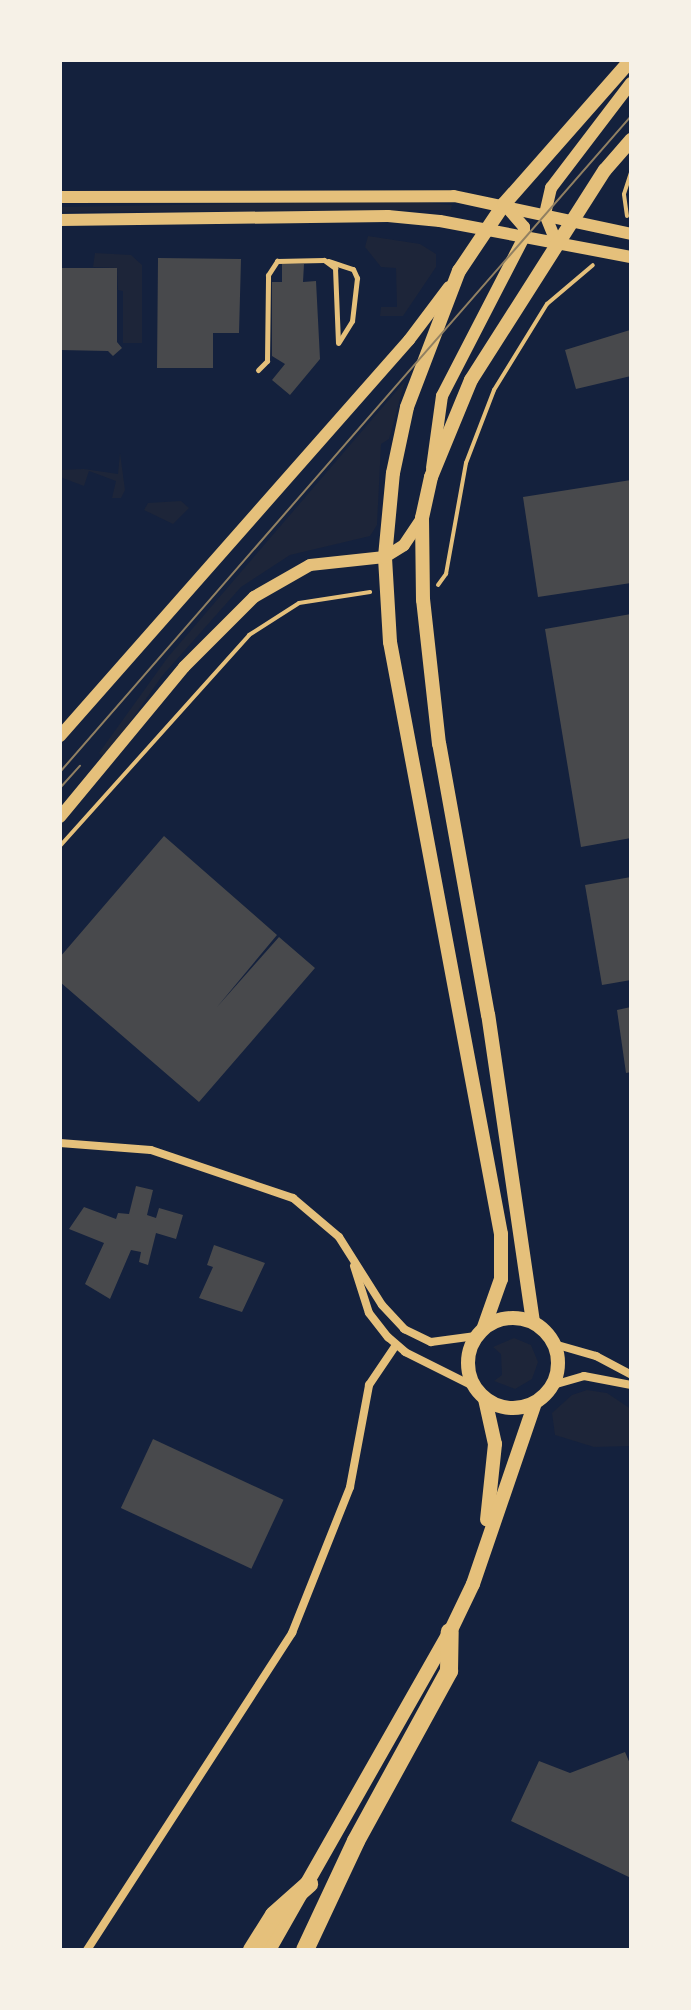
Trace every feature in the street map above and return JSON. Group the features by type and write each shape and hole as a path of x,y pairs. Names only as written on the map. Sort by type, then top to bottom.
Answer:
{"highway":[{"path":"305,1950 360,1832 449,1671 450,1632"},
{"path":"252,1950 274,1915 309,1884"}],"main road":[{"path":"535,1403 509,1408 485,1399 473,1386 467,1361 501,1279 501,1234 482,1109 394,671 385,557 393,473 407,407 459,271 504,204 631,60"},
{"path":"269,1950 450,1632 481,1560 535,1403 553,1385 558,1372 554,1344 533,1322 488,1015 439,744 423,600 422,518 431,477 471,380 572,219 631,140"},
{"path":"480,1332 508,1318 533,1322"},
{"path":"481,1560 495,1457 485,1399"}],"street":[{"path":"557,244 545,214 560,173 631,83"},
{"path":"60,197 389,194 504,204 631,234"},
{"path":"431,477 442,396 524,237 524,227 504,204"},
{"path":"60,220 388,216 631,257"},
{"path":"60,736 409,340 459,271"},
{"path":"60,817 184,667 267,586 328,560 385,557 404,545 422,518"},
{"path":"60,1143 151,1150 272,1188 325,1222 404,1329 431,1342 480,1332"},
{"path":"351,1257 369,1313 396,1345 473,1386"},
{"path":"554,1344 596,1356 631,1375"},
{"path":"87,1950 292,1633 349,1492 369,1385 396,1345"},
{"path":"553,1385 584,1376 631,1385"}],"lane":[{"path":"258,370 267,361 269,270 284,260 328,261 345,264 357,278 352,321 338,343 338,274 328,261"}],"shaded area":[{"path":"408,201 452,205 451,210 60,212 60,207"},
{"path":"368,236 420,244 436,254 436,267 403,316 380,316 381,307 397,307 396,268 381,267 365,247"},
{"path":"95,253 131,255 142,265 142,343 123,343 123,291 118,290 117,268 93,267"},
{"path":"405,381 389,439 381,444 377,525 370,536 290,555 241,587 162,676 105,758 99,753 168,657"},
{"path":"120,453 125,490 121,498 112,498 116,481 89,471 84,486 60,477 60,470 84,469 118,474"},
{"path":"181,501 189,508 173,524 144,510 148,503"},
{"path":"514,1338 531,1345 538,1362 532,1379 515,1389 494,1381 502,1375 501,1354 493,1347"},
{"path":"587,1390 607,1393 631,1409 631,1446 594,1447 555,1435 552,1413 572,1395"}],"building":[{"path":"158,258 241,259 239,333 213,333 213,368 157,368"},
{"path":"282,264 304,264 303,282 316,281 320,359 290,395 272,380 285,364 272,356 272,282 282,282"},
{"path":"60,268 117,268 117,342 122,348 113,356 108,351 60,350"},
{"path":"630,330 631,376 576,389 565,350"},
{"path":"631,480 631,583 538,597 523,497"},
{"path":"631,614 631,838 581,847 545,629"},
{"path":"164,836 277,935 217,1007 279,937 315,968 199,1102 60,982 60,957"},
{"path":"631,877 631,980 602,985 585,885"},
{"path":"631,1007 631,1072 626,1073 617,1010"},
{"path":"136,1186 153,1190 147,1215 156,1218 159,1208 183,1215 176,1239 156,1233 148,1265 139,1262 141,1252 131,1250 110,1299 85,1284 104,1243 69,1229 84,1207 116,1219 118,1213 129,1214"},
{"path":"214,1245 265,1263 242,1312 199,1298 213,1267 207,1265"},
{"path":"153,1439 284,1500 251,1569 121,1508"},
{"path":"625,1752 631,1766 631,1878 511,1821 539,1761 570,1773"}],"tram line":[{"path":"60,772 631,116"},
{"path":"60,788 80,766"}]}
